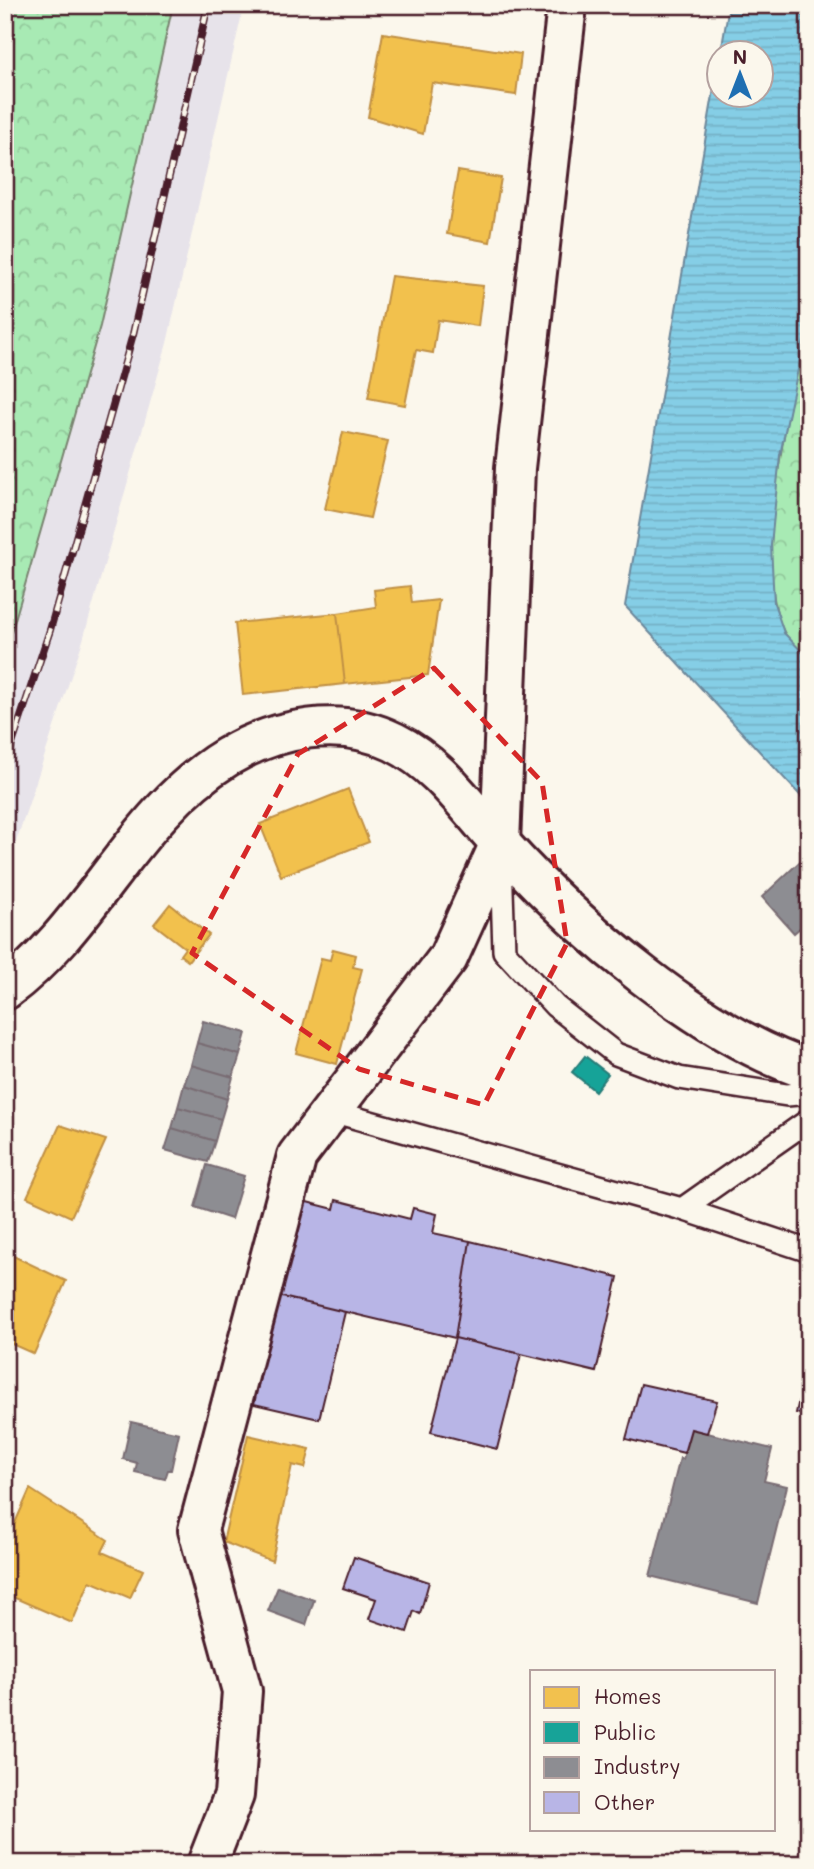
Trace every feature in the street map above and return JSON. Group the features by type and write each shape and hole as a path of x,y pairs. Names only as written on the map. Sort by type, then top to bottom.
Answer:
{"street":[{"path":"207,1864 234,1795 242,1691 198,1530 297,1156 448,958 500,843 515,468 567,5"},
{"path":"5,990 58,940 135,842 197,779 226,758 275,735 327,727 360,731 392,741 421,758 446,779 500,843 549,893 620,957 684,1004 746,1044 809,1070"}],"lane":[{"path":"500,843 504,951 555,1006 616,1054 679,1078 787,1096 809,1093"},
{"path":"331,1111 682,1209 809,1251"},
{"path":"682,1209 809,1120"}],"highlighted area":[{"path":"434,668 542,782 567,943 484,1105 359,1069 192,953 298,754"}],"shaded area":[{"path":"173,5 244,5 167,343 83,640 5,875 5,654 100,326"}],"green space":[{"path":"5,5 173,5 100,326 5,654"},
{"path":"809,317 809,659 784,632 775,602 771,564 777,477"}],"water":[{"path":"729,5 809,5 809,317 780,455 771,545 774,603 784,633 809,659 809,805 625,606 711,108 776,108 776,38 723,38"}],"building: Homes":[{"path":"383,33 521,54 516,95 432,83 423,134 368,117"},
{"path":"458,171 501,178 490,242 447,234"},
{"path":"391,276 483,286 478,326 438,320 433,353 416,350 405,405 368,398"},
{"path":"343,432 388,441 370,518 325,509"},
{"path":"410,586 412,603 439,600 428,675 345,684 337,613 376,607 374,590"},
{"path":"337,613 345,684 243,695 235,623"},
{"path":"348,789 369,842 281,876 260,824"},
{"path":"170,904 209,935 188,961 180,955 185,948 154,924"},
{"path":"333,949 356,955 353,967 362,969 337,1064 296,1053 321,958 330,960"},
{"path":"60,1125 106,1140 71,1217 27,1197"},
{"path":"5,1252 66,1281 34,1354 5,1341"},
{"path":"248,1435 310,1449 305,1468 292,1465 272,1561 223,1542"},
{"path":"30,1489 108,1540 102,1552 143,1570 130,1598 90,1581 72,1623 6,1594 5,1521 15,1523"}],"building: Public":[{"path":"585,1056 608,1074 595,1091 572,1072"}],"building: Industry":[{"path":"809,853 809,920 794,933 762,897"},
{"path":"203,1021 246,1033 240,1055 197,1043"},
{"path":"197,1043 240,1055 233,1077 191,1065"},
{"path":"191,1065 233,1077 227,1099 184,1085"},
{"path":"184,1085 227,1099 221,1119 178,1107"},
{"path":"178,1107 221,1119 215,1141 172,1128"},
{"path":"172,1128 215,1141 208,1162 165,1150"},
{"path":"207,1165 244,1176 231,1219 195,1207"},
{"path":"131,1422 179,1433 171,1470 168,1470 165,1479 135,1472 137,1463 123,1459"},
{"path":"691,1429 772,1449 764,1481 787,1486 758,1603 650,1576 680,1458 683,1459"},
{"path":"278,1587 314,1600 306,1625 268,1611"}],"building: Other":[{"path":"299,1200 334,1209 336,1200 410,1219 413,1208 437,1214 433,1233 470,1241 455,1338 278,1296"},
{"path":"470,1241 618,1277 596,1372 455,1338"},
{"path":"278,1296 345,1312 319,1419 254,1404"},
{"path":"455,1338 521,1354 497,1449 431,1432"},
{"path":"809,1355 809,1416 796,1413"},
{"path":"641,1384 717,1401 707,1433 691,1429 684,1453 626,1439"},
{"path":"354,1557 429,1582 420,1614 414,1611 407,1632 369,1619 376,1599 343,1588"}],"railway":[{"path":"5,765 50,630 133,334 208,5"}]}
